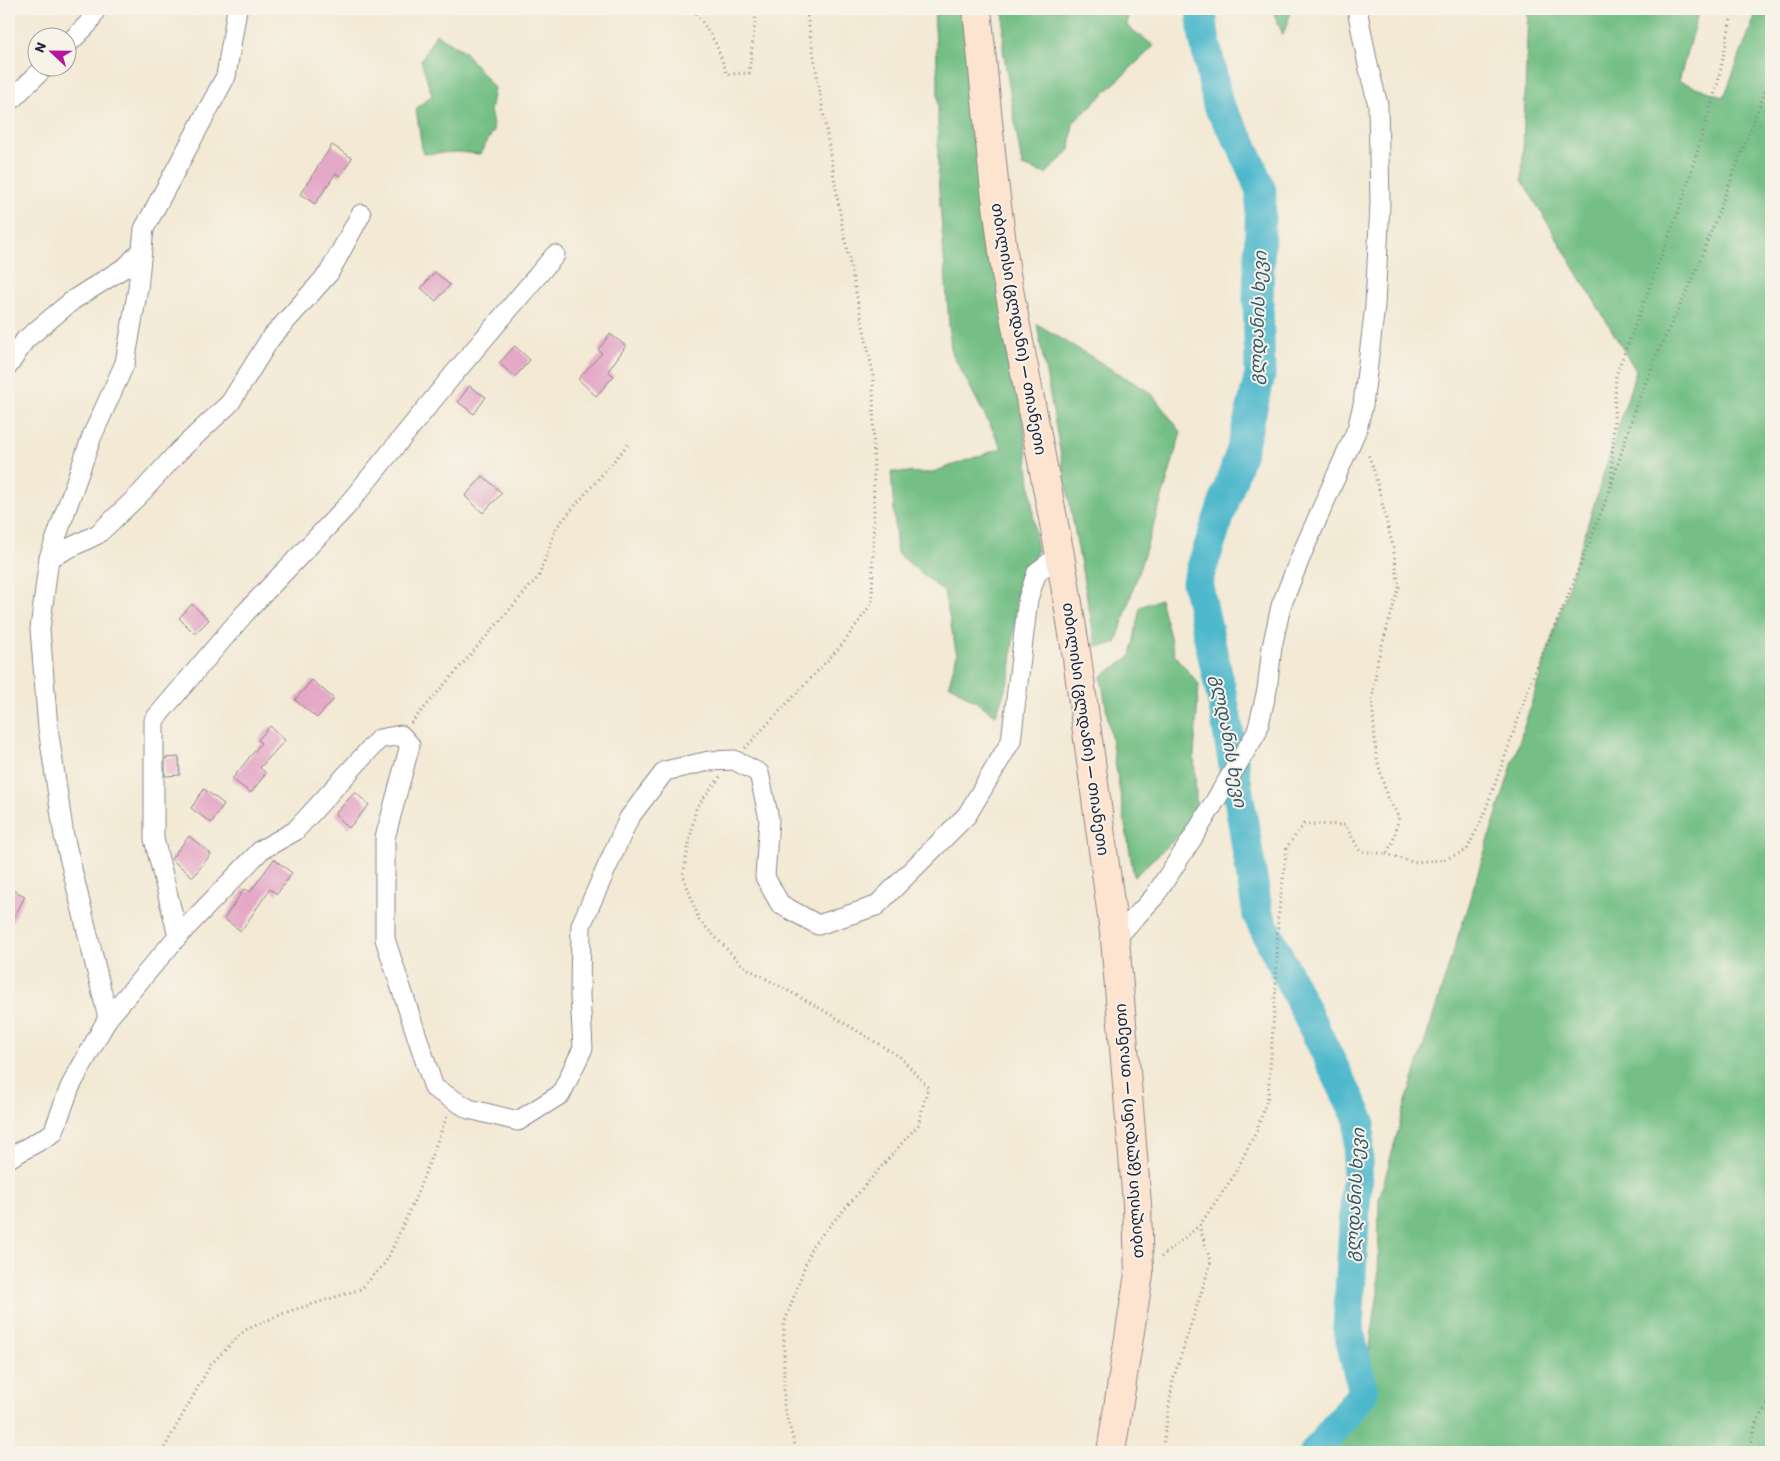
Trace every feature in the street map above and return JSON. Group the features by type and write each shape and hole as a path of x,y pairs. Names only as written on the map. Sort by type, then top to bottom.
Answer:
{"main road":[{"name":"თბილისი (გლდანი) — თიანეთი","path":"976,9 994,182 1006,274 1060,555 1077,658 1115,939 1137,1204 1139,1274 1111,1452"}],"street":[{"path":"78,34 88,24 96,9"},
{"path":"108,1018 64,836 48,728 40,628 49,558 92,436 126,363 138,288 144,229 226,76 237,9"},
{"path":"1115,939 1154,897 1192,839 1257,732 1267,690 1272,647 1281,606 1357,428 1363,405 1370,355 1378,263 1380,202 1378,105 1357,9"},
{"path":"9,102 34,78"},
{"path":"49,558 98,534 230,403 270,340 329,273 361,214"},
{"path":"9,365 25,340 73,300 127,266 142,250"},
{"path":"178,936 154,839 154,720 245,613 345,508 453,375 555,255"},
{"path":"9,1158 53,1133 70,1087 108,1018 178,936 261,850 295,831 379,739 400,735 410,745 385,838 385,939 434,1088 469,1109 518,1121 561,1094 584,1048 580,996 581,925 629,818 665,771 709,761 734,760 759,773 769,819 765,877 780,904 818,924 876,906 966,816 1011,741 1028,599 1037,572 1060,555"}],"path":[{"path":"694,9 716,44 727,74 749,73 755,9"},
{"path":"797,1452 784,1408 784,1324 812,1246 918,1125 928,1086 900,1057 823,1010 743,966 699,920 683,875 696,808 734,760 842,645 872,604 874,507 873,373 843,231 806,9"},
{"path":"1611,488 1616,376 1682,202 1718,82 1733,9"},
{"path":"1139,1274 1198,1226 1233,1177 1256,1132 1268,1096 1276,985 1278,918 1287,847 1304,824 1345,825 1360,851 1386,854 1412,862 1443,860 1467,850 1484,814 1512,740 1532,678 1611,488 1636,406 1658,352 1692,281 1771,76"},
{"path":"1357,428 1373,467 1393,548 1399,588 1378,659 1372,699 1376,755 1387,797 1398,817 1393,842 1386,854"},
{"path":"400,735 539,576 556,528 630,442"},
{"path":"162,1452 211,1364 244,1330 284,1313 361,1289 386,1262 414,1199 453,1100"},
{"path":"1162,1452 1173,1380 1211,1262 1198,1226"},
{"path":"1748,1452 1756,1423 1771,1401"}],"green space":[{"path":"934,9 966,9 1024,425 1037,551 1017,593 1010,676 996,715 949,684 957,655 944,592 897,553 891,472 930,473 1002,448 951,351 938,176 938,78"},
{"path":"1004,9 1128,9 1127,26 1154,46 1073,123 1070,150 1046,174 1022,166 1003,49"},
{"path":"1272,9 1292,9 1283,35"},
{"path":"1528,9 1699,9 1679,81 1724,97 1758,9 1771,9 1771,1452 1327,1452 1363,1393 1378,1292 1379,1200 1405,1105 1636,371 1522,180"},
{"path":"436,34 464,51 494,88 490,111 494,130 480,154 456,152 423,154 416,109 432,95 421,60"},
{"path":"1037,324 1151,393 1181,432 1116,643 1096,647"},
{"path":"1160,599 1175,656 1199,684 1194,755 1197,818 1134,877 1101,677 1131,656 1140,607"}],"building":[{"path":"332,145 352,158 340,176 336,173 315,204 300,194"},
{"path":"435,272 450,285 436,301 421,288"},
{"path":"610,334 626,346 608,371 614,376 596,396 578,379 602,353 598,350"},
{"path":"515,346 530,360 515,377 499,363"},
{"path":"469,386 486,397 474,414 458,402"},
{"path":"483,476 502,493 483,513 465,496"},
{"path":"192,604 209,620 195,634 179,618"},
{"path":"312,680 334,699 317,718 295,700"},
{"path":"270,726 285,740 260,768 266,773 251,793 232,779 261,743 258,740"},
{"path":"179,757 180,775 165,776 165,758"},
{"path":"204,789 224,804 211,823 191,808"},
{"path":"355,792 369,805 349,828 335,814"},
{"path":"189,836 211,854 193,877 171,859"},
{"path":"274,859 292,873 277,894 270,889 241,931 224,919 244,889 250,892"},
{"path":"9,888 25,896 9,928"}],"waterway":[{"name":"გლდანის ხევი","path":"1201,9 1204,37 1218,105 1242,145 1261,191 1258,299 1260,375 1242,449 1197,582 1224,706 1258,915 1360,1121 1348,1327 1363,1393 1315,1452"}]}
